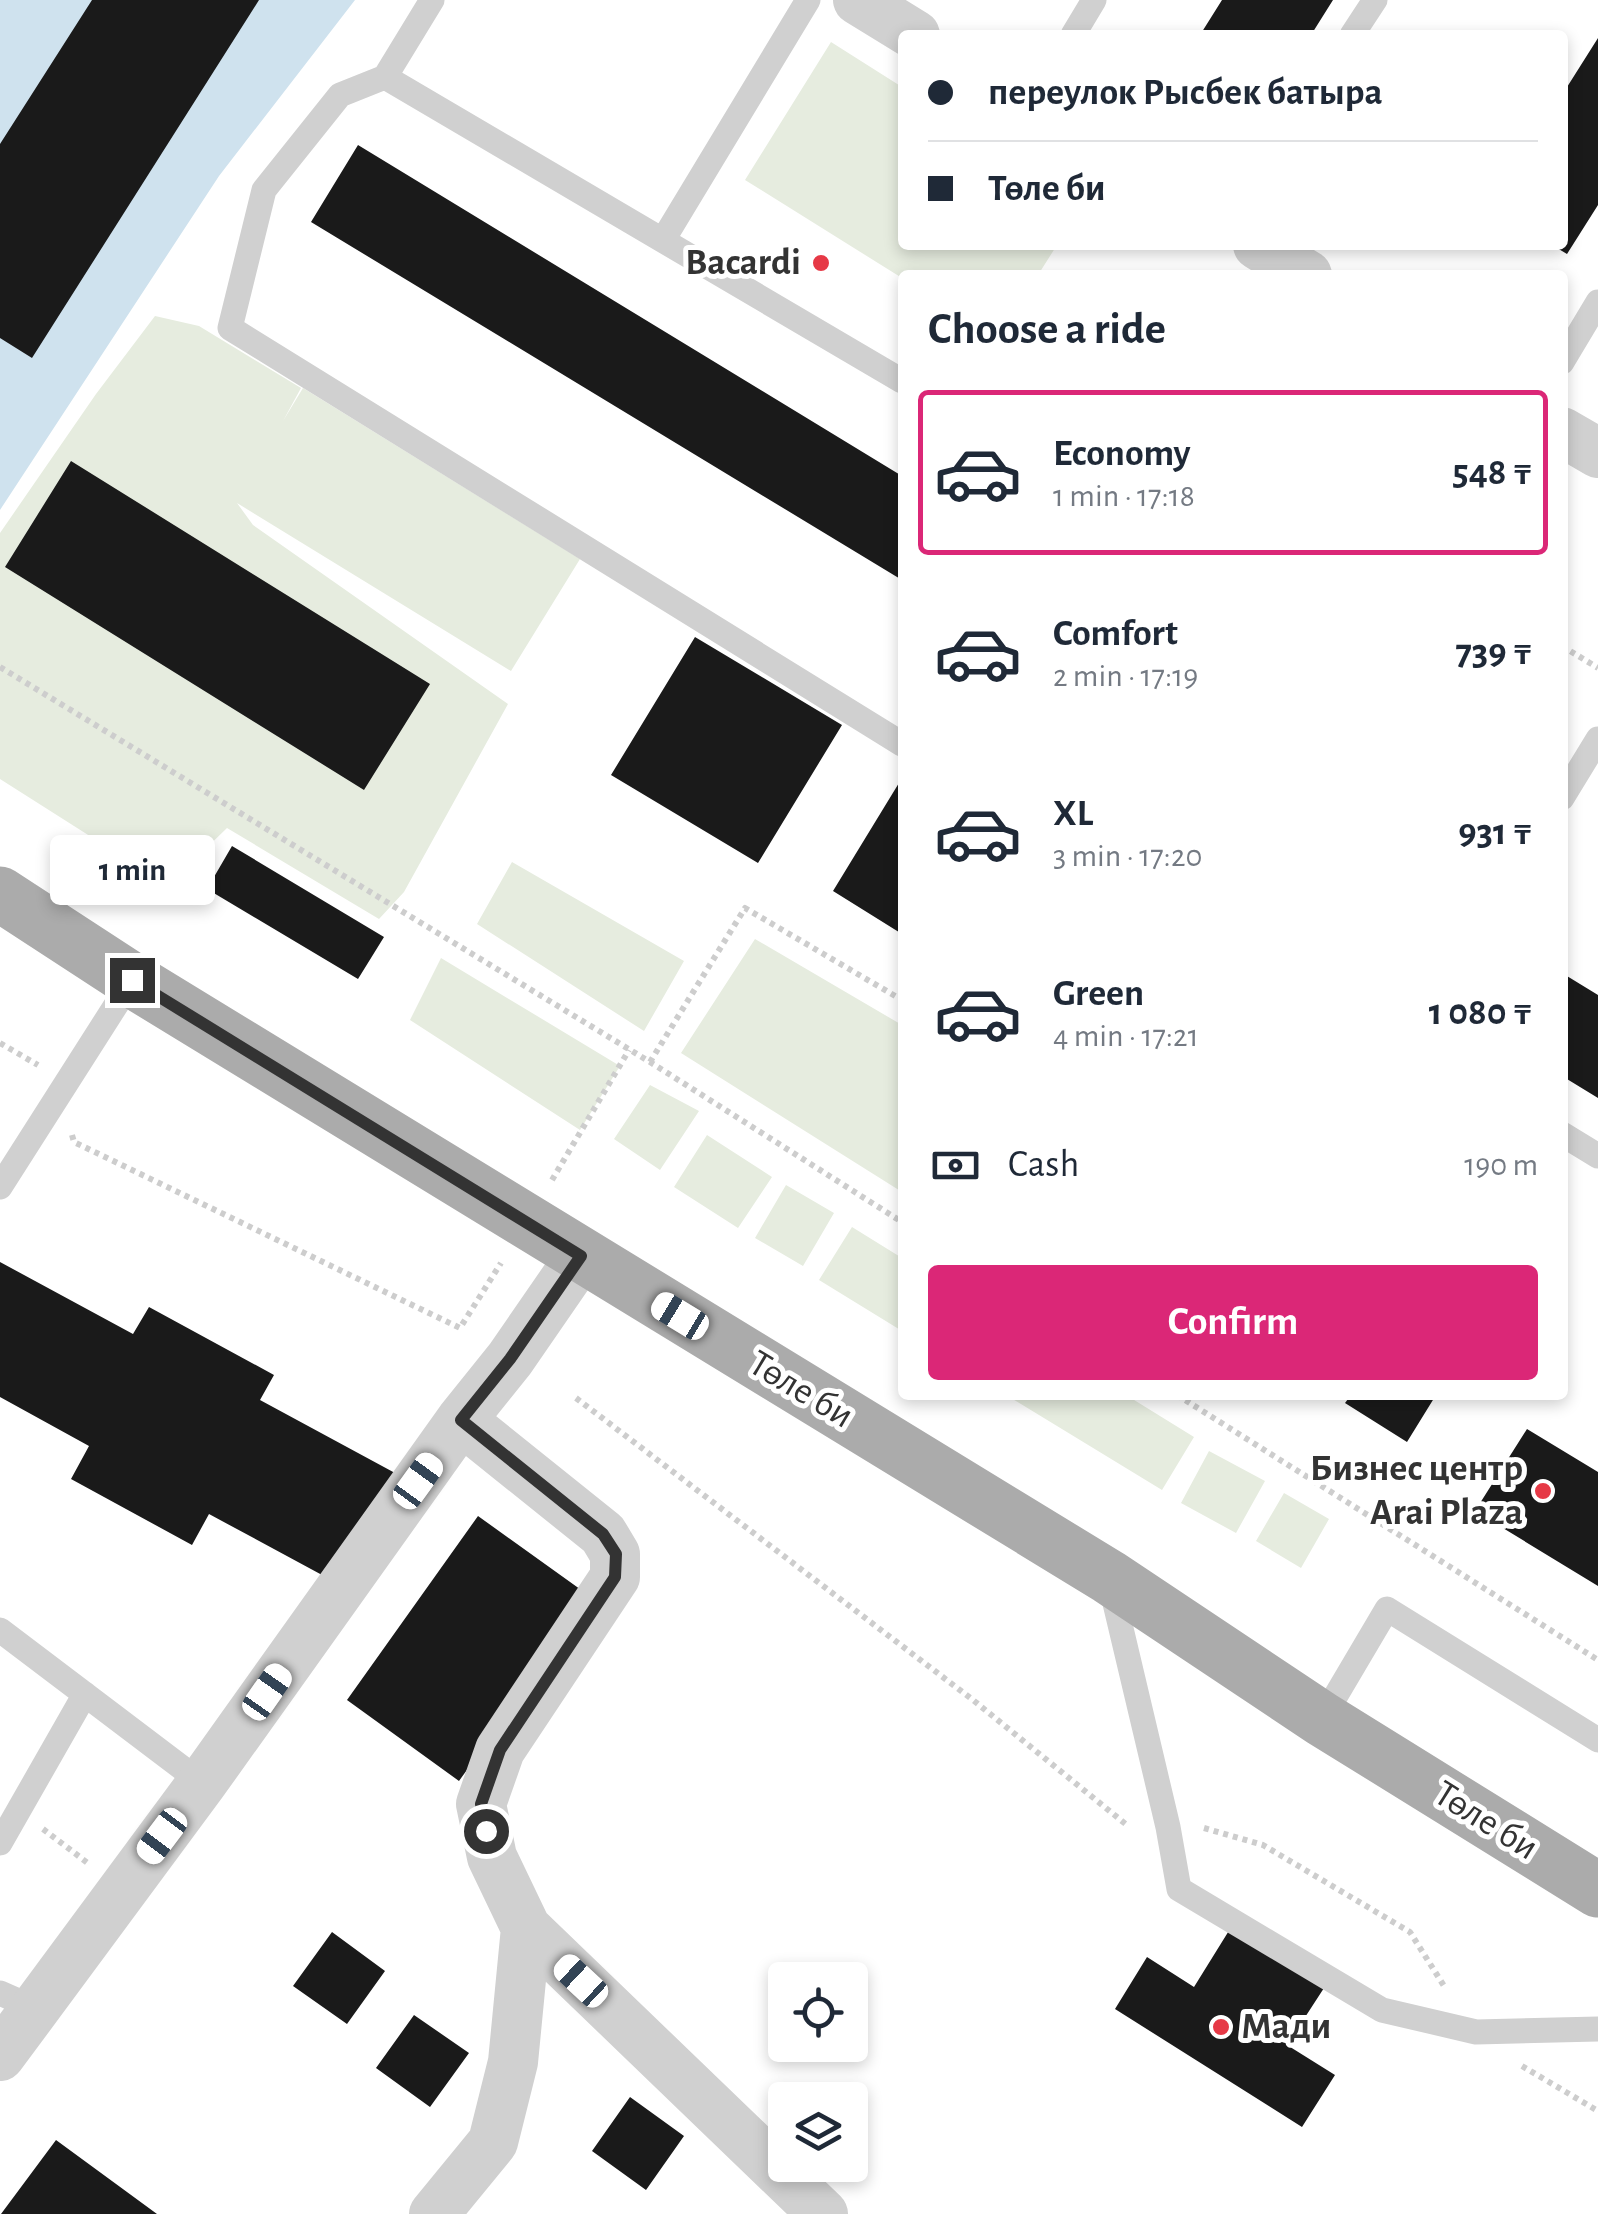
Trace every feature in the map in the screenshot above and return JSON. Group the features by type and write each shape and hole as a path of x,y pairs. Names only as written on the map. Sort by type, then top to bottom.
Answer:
{"main road":[{"name":"Төле би","path":"0,894 132,980 1109,1578 1322,1719 1598,1890"}],"street":[{"path":"858,0 908,30"},
{"path":"1266,250 1299,270"},
{"path":"1568,436 1598,454"},
{"path":"0,2056 17,2000 122,1888 202,1783 581,1256"},
{"path":"461,1420 603,1534 616,1554 615,1577 500,1750 481,1804 492,1857 526,1928 823,2214"},
{"path":"434,2214 493,2142 512,2062 526,1928"}],"lane":[{"path":"432,0 385,77 340,95 264,190 230,328 898,742"},
{"path":"662,240 808,0"},
{"path":"1075,30 1094,0"},
{"path":"1355,30 1375,0"},
{"path":"385,77 898,379"},
{"path":"1568,352 1598,302"},
{"path":"1568,788 1598,740"},
{"path":"0,1187 132,980"},
{"path":"1568,1138 1598,1156"},
{"path":"1109,1578 1180,1888 1382,2010 1476,2032 1598,2029"},
{"path":"1322,1719 1387,1609 1598,1740"},
{"path":"0,1630 202,1783"},
{"path":"0,1843 85,1694"}],"path":[{"path":"1568,650 1598,668"},
{"path":"0,667 650,1062 898,1219"},
{"path":"650,1062 745,908 898,998"},
{"path":"0,1042 41,1067"},
{"path":"69,1125 74,1142 460,1328"},
{"path":"576,1398 957,1688 1128,1826"},
{"path":"1184,1400 1598,1660"},
{"path":"18,1811 122,1888"},
{"path":"1204,1828 1263,1845 1410,1932 1444,1986"},
{"path":"1508,2057 1598,2110"}],"shaded area":[{"path":"831,42 898,84 898,250 1054,250 1041,270 898,270 898,276 745,180"},
{"path":"155,316 199,326 301,388 283,421 303,388 580,559 511,671 237,503 253,525 508,704 404,892 379,919 227,828 190,864 148,873 0,779 0,533"},
{"path":"512,862 684,961 644,1031 477,924"},
{"path":"755,939 898,1023 898,1189 681,1053"},
{"path":"441,958 620,1066 580,1130 410,1020"},
{"path":"650,1085 699,1111 660,1170 614,1139"},
{"path":"707,1135 772,1177 738,1228 674,1187"},
{"path":"786,1185 834,1213 803,1266 755,1238"},
{"path":"852,1227 898,1256 898,1329 819,1280"},
{"path":"1014,1400 1134,1400 1194,1437 1162,1490"},
{"path":"1209,1451 1265,1481 1236,1533 1181,1503"},
{"path":"1284,1493 1329,1519 1301,1568 1256,1541"}],"water":[{"path":"0,0 355,0 219,176 0,510"}],"building":[{"path":"92,0 259,0 32,358 0,338 0,144"},
{"path":"1222,0 1333,0 1314,30 1203,30"},
{"path":"1598,38 1598,205 1567,254 1560,250 1568,250 1568,86"},
{"path":"358,145 898,474 898,578 311,222"},
{"path":"71,461 430,684 364,790 5,567"},
{"path":"695,637 842,725 758,863 611,775"},
{"path":"898,785 898,932 833,891"},
{"path":"232,846 384,937 358,979 207,889"},
{"path":"1568,977 1598,995 1598,1098 1568,1080"},
{"path":"0,1262 133,1334 149,1307 274,1375 260,1400 395,1473 335,1582 209,1514 192,1545 71,1479 89,1446 0,1397"},
{"path":"1347,1400 1433,1400 1407,1442 1345,1403"},
{"name":"Бизнес центр Arai Plaza","path":"1527,1429 1598,1472 1598,1586 1475,1511"},
{"path":"478,1516 591,1597 459,1781 347,1700"},
{"name":"Мади","path":"1230,1929 1324,1988 1287,2045 1335,2075 1302,2127 1115,2009 1147,1957 1194,1987"},
{"path":"332,1932 385,1971 347,2024 293,1986"},
{"path":"414,2015 469,2053 430,2107 376,2068"},
{"path":"630,2097 684,2136 646,2190 592,2151"},
{"path":"56,2140 157,2214 1,2214"}],"place":[{"name":"Bacardi","path":"821,263"},
{"name":"Бизнес центр Arai Plaza","path":"1543,1491"},
{"name":"Мади","path":"1221,2027"}],"route":[{"path":"132,980 581,1256 510,1359 461,1420 603,1534 616,1554 615,1577 500,1750 481,1804 486,1831"}]}
